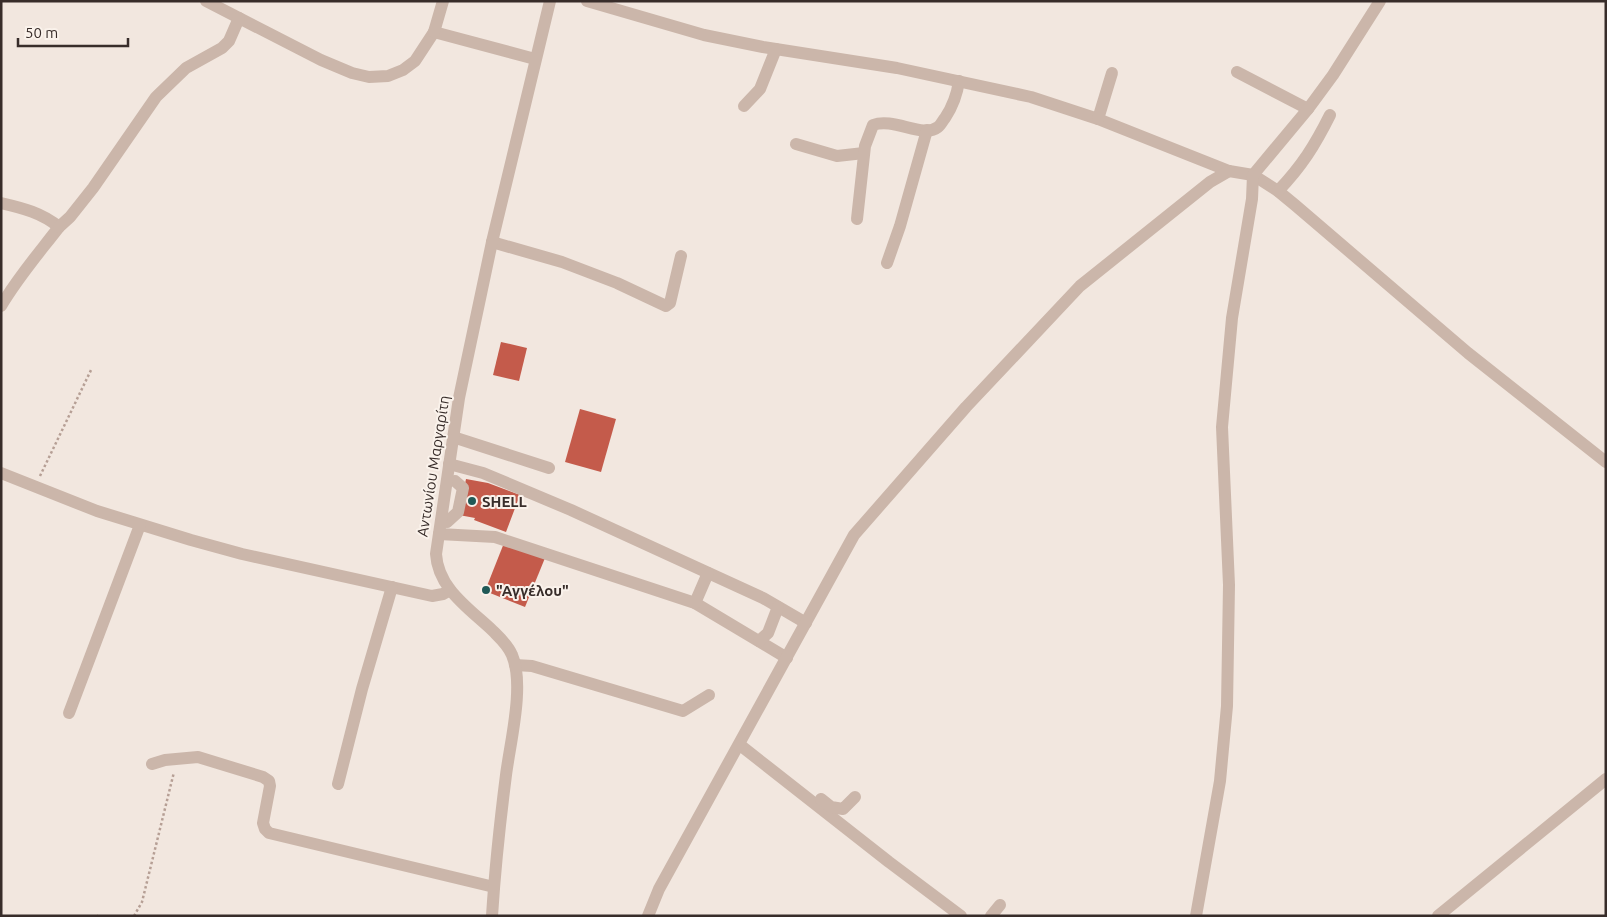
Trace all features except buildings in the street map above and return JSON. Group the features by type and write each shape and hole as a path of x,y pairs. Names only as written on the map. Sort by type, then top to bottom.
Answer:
{"street":[{"path":"206,1 321,60 352,73 369,77 388,76 403,70 414,61 434,32 444,1"},
{"name":"Αντωνίου Μαργαρίτη","path":"492,916 505,777 517,696 515,665 512,654 502,640 450,590 438,568 436,554 459,398 492,242 550,1"},
{"path":"587,1 704,35 776,49 897,68 1031,97 1098,119 1229,172 1253,175 1278,191 1468,352 1606,462"},
{"path":"1196,916 1220,781 1227,706 1229,585 1222,428 1232,318 1252,199 1253,175 1308,109 1333,75 1380,1"},
{"path":"1,306 34,257 93,188 156,97 186,68 222,48 229,41 239,18"},
{"path":"434,32 535,60"},
{"path":"744,106 760,89 776,49"},
{"path":"1237,72 1308,109"},
{"path":"1098,119 1112,74"},
{"path":"856,219 864,153 873,125 880,122 902,124 927,130 939,127 957,96 959,81"},
{"path":"1278,191 1296,173 1312,149 1330,115"},
{"path":"887,262 900,226 927,130"},
{"path":"796,144 837,156 864,153"},
{"path":"648,916 659,889 854,536 966,408 1080,286 1210,182 1229,172"},
{"path":"1,204 36,212 49,218 59,227"},
{"path":"492,242 562,262 617,283 666,306 670,303 681,256"},
{"path":"453,437 549,468"},
{"path":"449,464 483,472 511,484 763,598 806,623"},
{"path":"1,473 140,526 242,554 432,596 443,594 450,590"},
{"path":"447,522 458,512 463,488 455,481"},
{"path":"69,714 140,526"},
{"path":"439,534 495,538 695,603 787,658"},
{"path":"695,603 708,573"},
{"path":"338,784 362,690 392,587"},
{"path":"759,641 768,633 778,607"},
{"path":"515,665 532,666 683,711 708,695"},
{"path":"742,741 831,806 843,809 855,797"},
{"path":"742,741 889,862 961,916"},
{"path":"152,764 165,760 198,757 263,777 269,781 270,786 263,824 269,833 494,887"},
{"path":"1438,916 1606,779"},
{"path":"992,916 1000,905"}],"path":[{"path":"35,486 92,368"},
{"path":"134,916 142,902 178,759"}],"place":[{"name":"SHELL","path":"472,501"},
{"name":"\"Αγγέλου\"","path":"486,590"}]}
